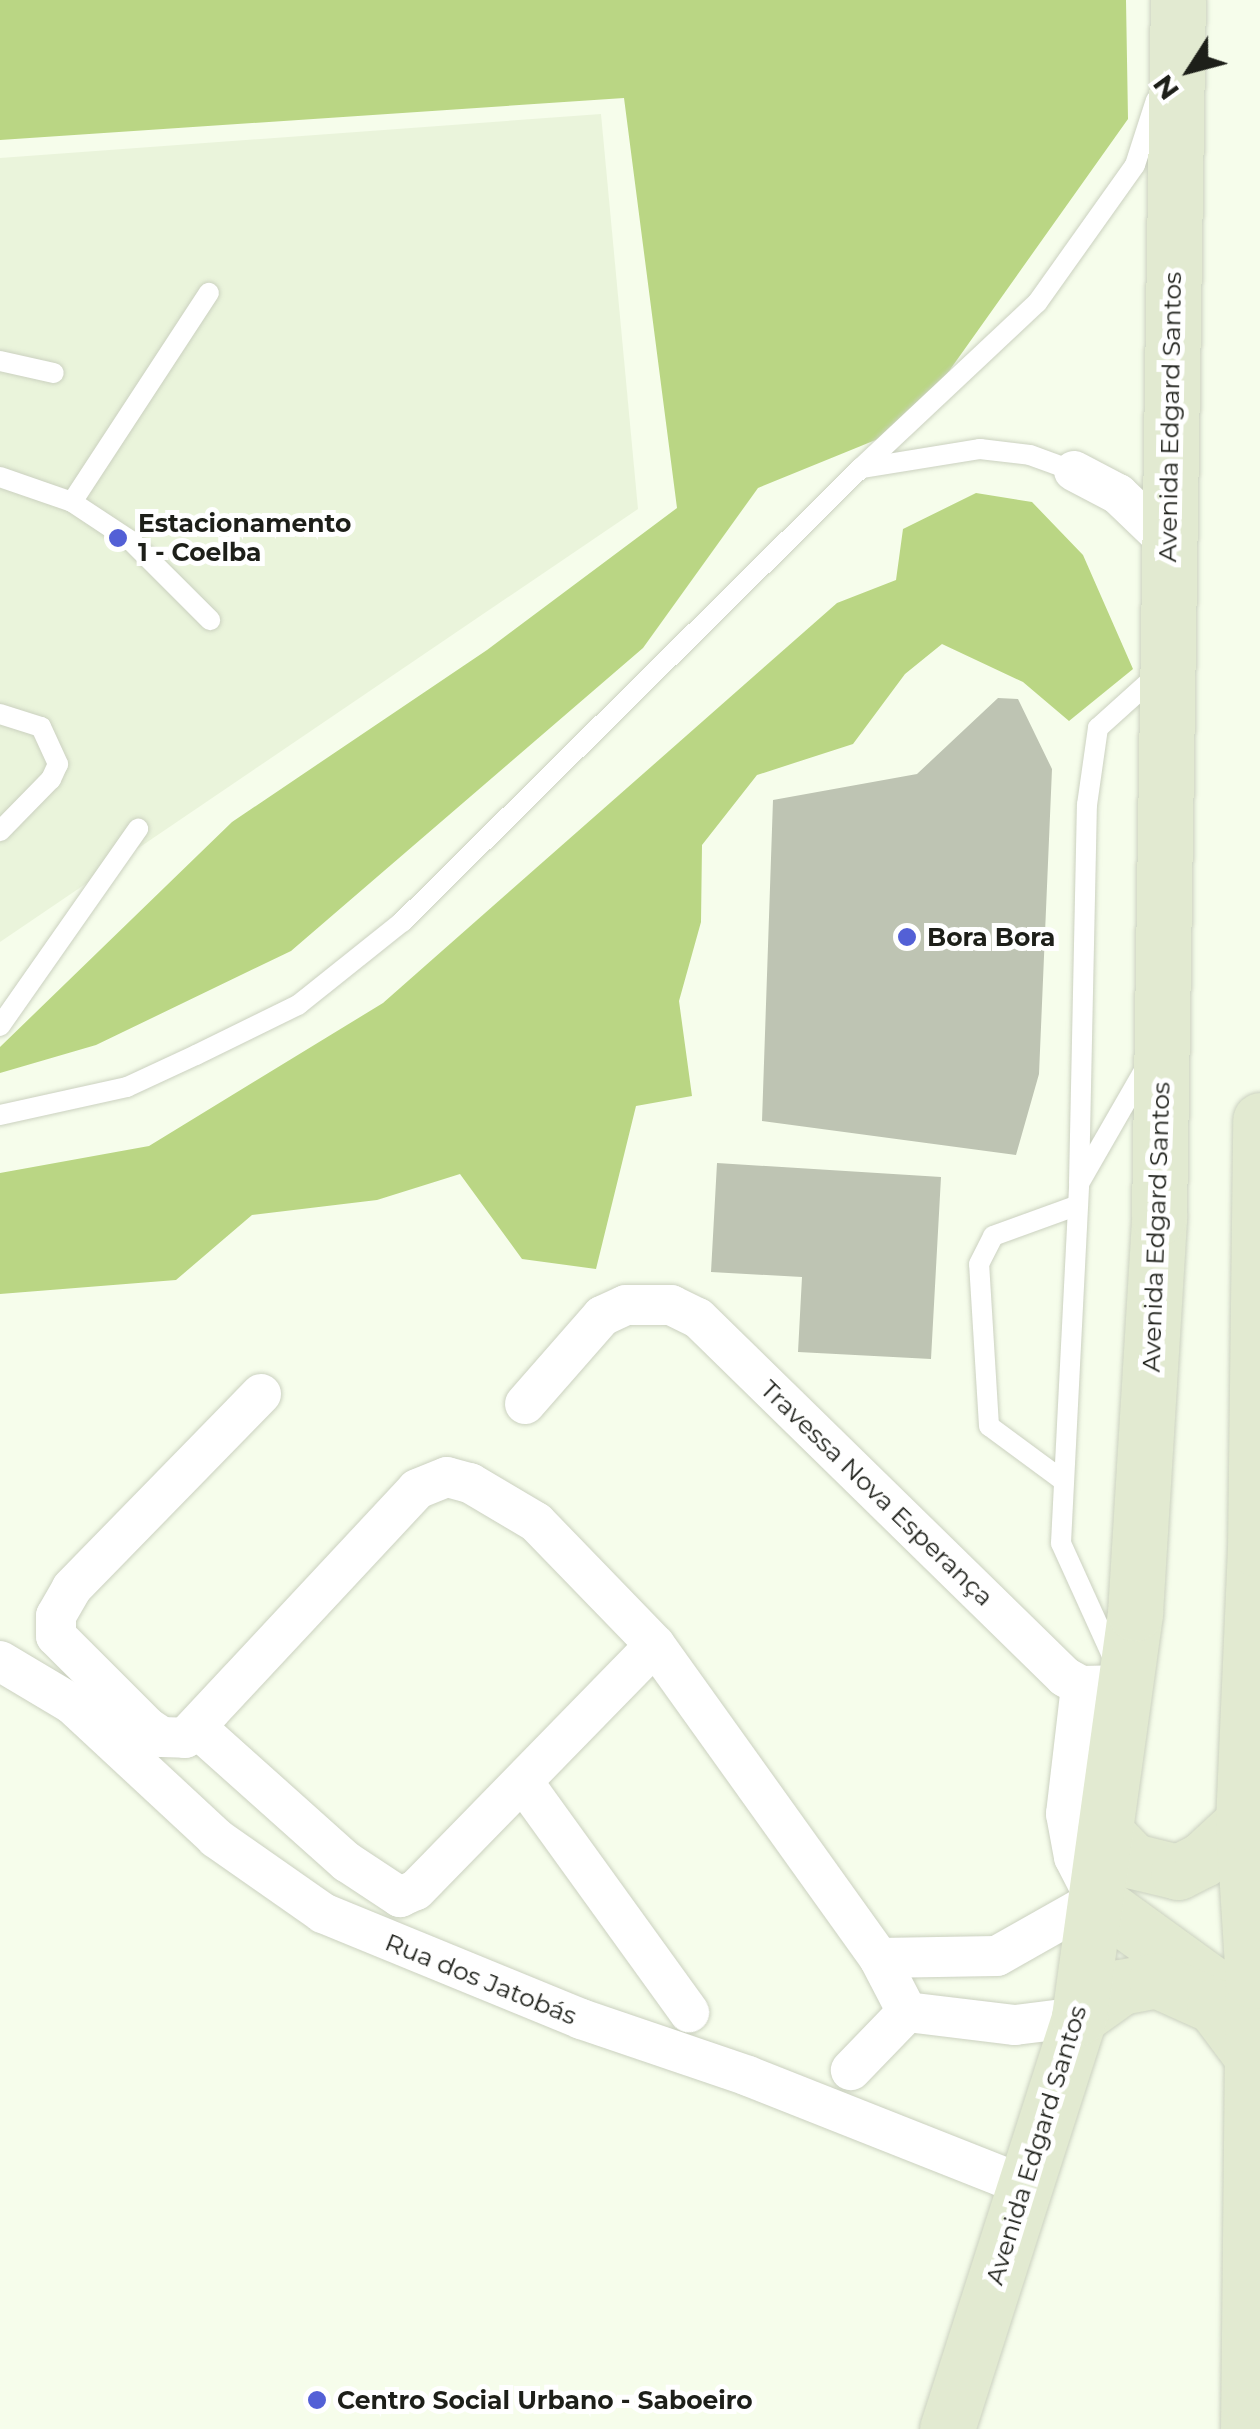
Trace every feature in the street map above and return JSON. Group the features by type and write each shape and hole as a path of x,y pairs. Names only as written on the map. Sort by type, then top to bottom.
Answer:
{"main road":[{"name":"Avenida Edgard Santos","path":"947,2429 1078,2017 1105,1832 1104,1686 1144,1497 1162,1039 1163,669 1180,10"},
{"path":"1248,2429 1251,2040 1243,1822 1254,1721 1260,1120"},
{"path":"1105,1832 1132,1861 1178,1872 1202,1860 1243,1822"},
{"path":"1096,1900 1185,1962 1251,2040"},
{"path":"1078,2017 1122,1988 1156,1980 1214,2006 1251,2040"}],"street":[{"path":"1074,471 1118,494 1168,542"},
{"name":"Travessa Nova Esperança","path":"525,1404 580,1337 626,1305 671,1305 698,1318 1104,1686"},
{"path":"261,1394 72,1588 56,1616 56,1636 147,1726 170,1739 198,1729 384,1519 417,1488 447,1477 536,1522 655,1646 878,1958 907,2012"},
{"path":"198,1729 347,1862 400,1897 416,1890 655,1646"},
{"name":"Rua dos Jatobás","path":"0,1661 72,1704 216,1838 323,1912 528,1998 1026,2186"},
{"path":"878,1958 996,1956 1096,1900 1074,1858 1066,1814 1104,1686"},
{"path":"523,1782 688,2012"},
{"path":"907,2012 1015,2025 1078,2017"},
{"path":"851,2070 907,2012"}],"lane":[{"path":"2,1110 127,1087 298,1005 402,922 861,468 1037,303 1080,249 1136,165 1180,10"},
{"path":"72,502 209,293"},
{"path":"0,361 54,373"},
{"path":"861,468 980,449 1030,455 1074,471"},
{"path":"0,477 72,502 130,541 210,620"},
{"path":"1104,1686 1062,1542 1061,1479 1079,1183 1092,750 1110,712 1163,669"},
{"path":"0,714 41,727 58,764 51,779 0,831"},
{"path":"0,1026 138,829"},
{"path":"1079,1183 1162,1039"},
{"path":"1061,1479 989,1426 979,1264 993,1236 1078,1205"}],"shaded area":[{"path":"601,114 638,509 0,942 0,158"}],"green space":[{"path":"0,0 1126,0 1128,119 910,426 758,488 643,648 291,951 96,1045 0,1073 0,1047 232,822 487,650 677,508 624,98 0,140"},
{"path":"976,493 1032,502 1083,555 1133,669 1069,721 1023,682 942,644 905,674 853,744 757,775 702,845 701,922 679,1001 692,1096 636,1106 596,1269 522,1259 460,1174 377,1200 252,1215 176,1280 0,1294 0,1173 149,1146 383,1003 837,603 896,580 903,529"}],"building":[{"name":"Bora Bora","path":"998,698 1018,699 1052,769 1039,1074 1016,1155 762,1121 773,800 917,774"},
{"path":"717,1163 941,1177 931,1359 798,1352 802,1277 711,1272"}],"place":[{"name":"Estacionamento 1 - Coelba","path":"118,538"},
{"name":"Bora Bora","path":"907,937"},
{"name":"Centro Social Urbano - Saboeiro","path":"317,2400"}]}
